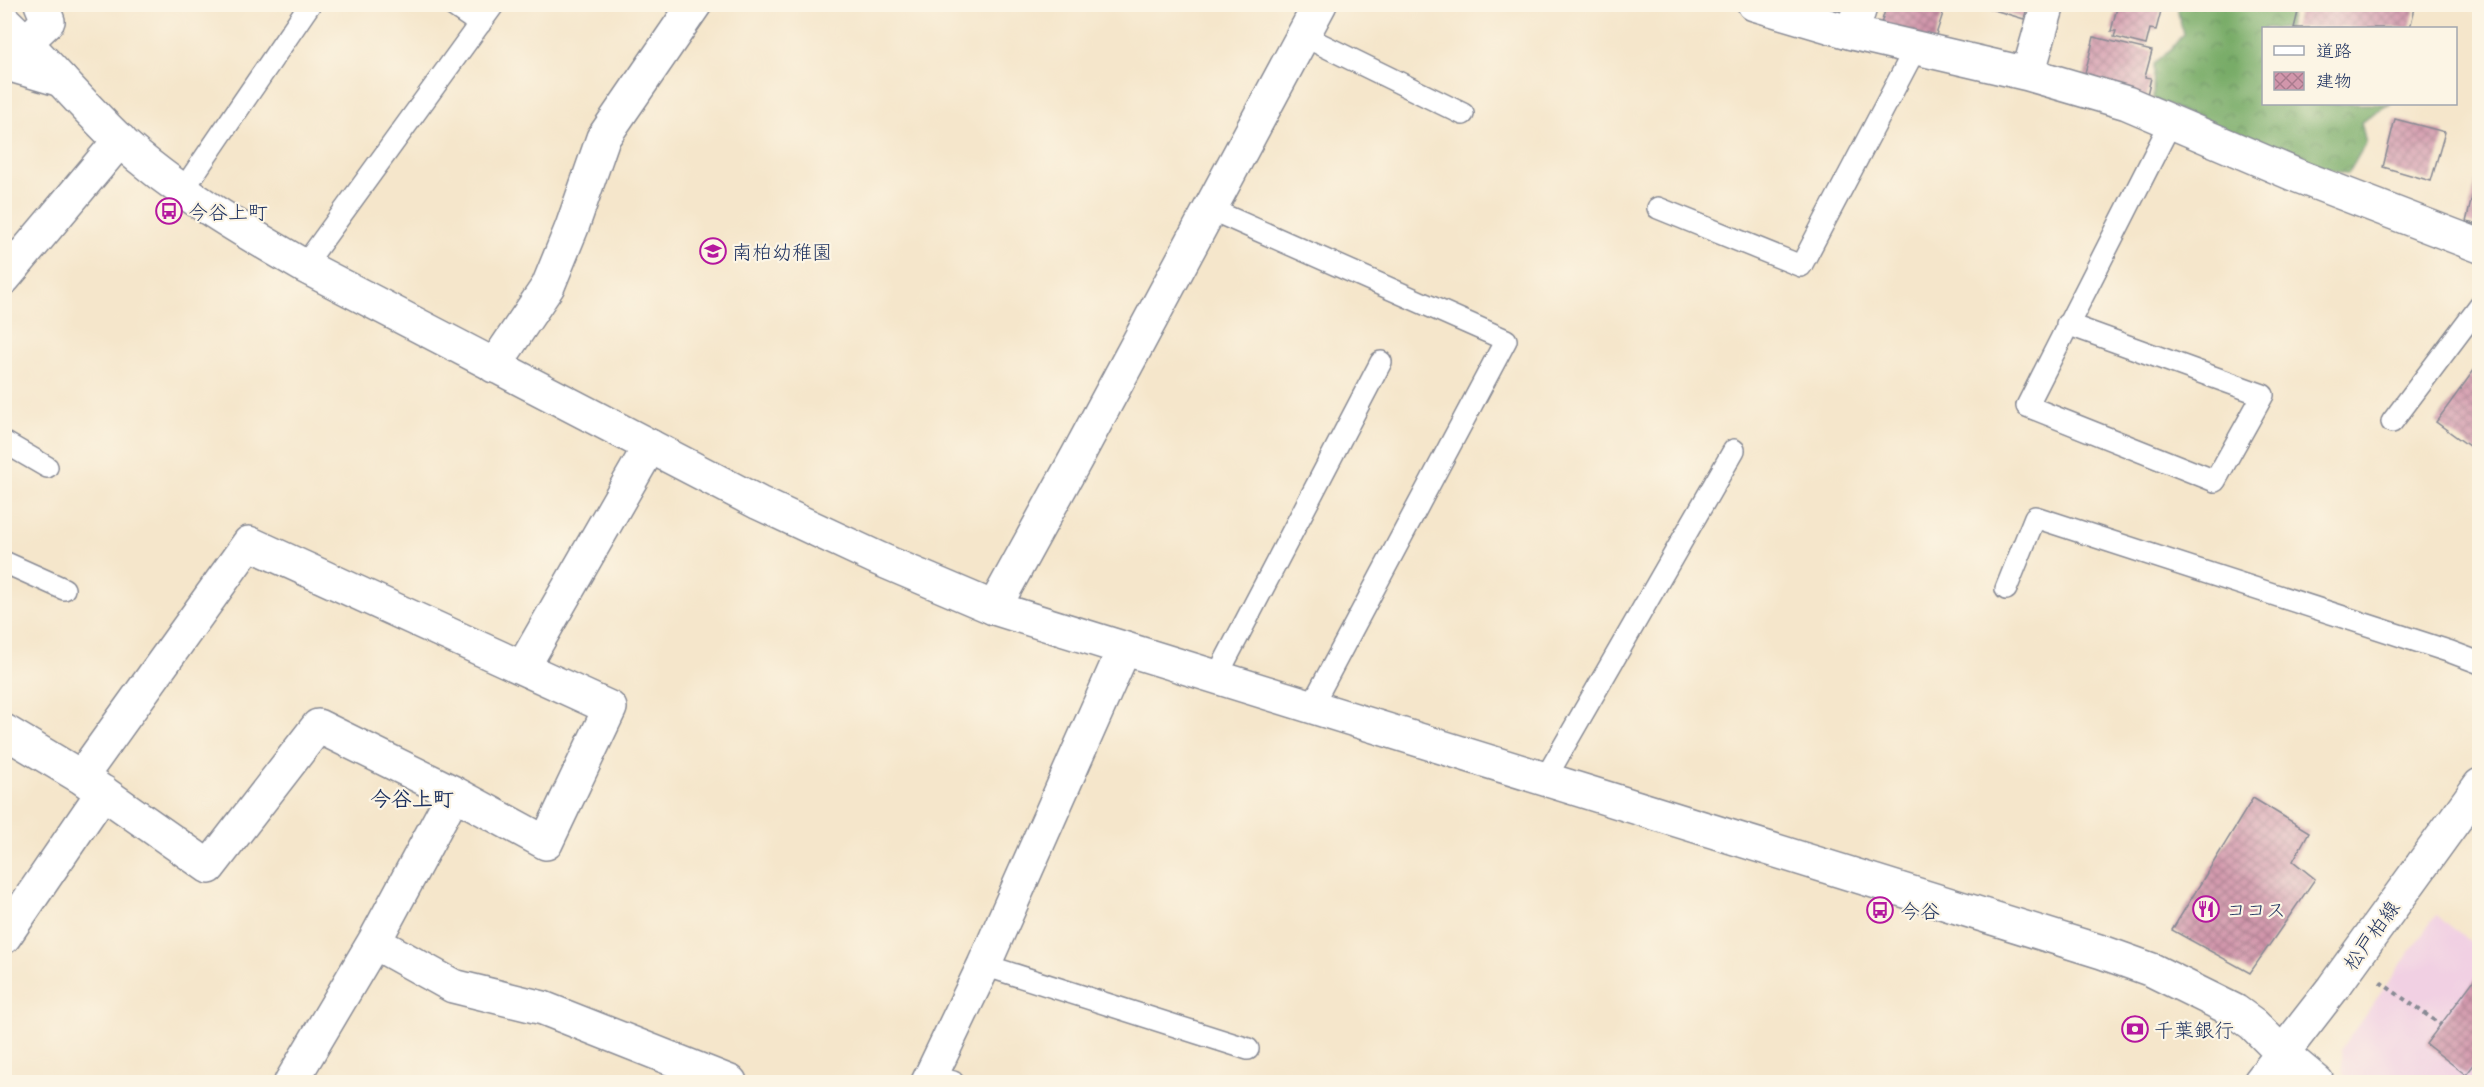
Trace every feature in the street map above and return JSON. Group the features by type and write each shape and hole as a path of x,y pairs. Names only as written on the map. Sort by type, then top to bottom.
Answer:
{"street":[{"path":"494,366 548,286 572,227 603,138 695,4"},
{"path":"994,608 1320,4"},
{"path":"1754,4 1857,19 1915,49 2028,74 2127,103 2298,176 2480,246"},
{"path":"2028,74 2048,4"},
{"path":"49,9 48,21 12,42 61,80 120,140 183,190 243,231 304,266 759,503 879,559 994,608 1748,841 2142,966 2235,1011 2253,1024 2317,1083"},
{"path":"4,278 120,140"},
{"path":"524,667 650,446"},
{"path":"4,731 92,784 209,867 318,726 454,793 546,843 610,708 249,543 92,784 4,937"},
{"path":"937,1080 984,965 1124,649"},
{"name":"松戸柏線","path":"2260,1083 2333,988 2480,785"},
{"path":"291,1083 374,942 454,793"},
{"path":"374,942 453,986 543,1008 730,1083"}],"lane":[{"path":"183,190 310,4"},
{"path":"451,4 480,24"},
{"path":"304,266 494,4"},
{"path":"1304,36 1463,114"},
{"path":"1658,208 1801,266 1915,49"},
{"path":"2067,324 2263,395 2215,481 2027,406 2067,324 2171,122"},
{"path":"1210,209 1506,340 1311,707"},
{"path":"2392,422 2480,305"},
{"path":"1216,678 1381,362"},
{"path":"4,442 47,467"},
{"path":"1545,779 1734,450"},
{"path":"2006,589 2036,518 2480,663"},
{"path":"4,562 64,588"},
{"path":"984,965 1248,1049"}],"path":[{"path":"2411,1004 2441,1025"}],"shaded area":[{"path":"2436,915 2479,948 2479,1082 2354,1082 2343,1074 2341,1049"}],"green space":[{"path":"2294,4 2288,27 2262,27 2262,105 2388,105 2361,122 2366,143 2348,174 2299,162 2153,99 2154,64 2172,48 2183,34 2178,12 2179,5"}],"building":[{"path":"1814,4 1851,4 1848,13 1835,10 1834,16 1813,10"},
{"path":"1887,4 1946,4 1933,44 1880,27"},
{"path":"1974,4 2028,4 2024,19"},
{"path":"2118,4 2157,4 2155,9 2161,11 2156,30 2150,29 2146,45 2114,37 2116,31 2111,31"},
{"path":"2300,4 2402,4 2415,8 2410,27 2294,27"},
{"path":"2094,37 2152,51 2145,77 2151,78 2145,103 2083,81"},
{"path":"2395,119 2445,132 2431,181 2383,167"},
{"path":"2476,181 2480,182 2480,225 2466,222"},
{"path":"2480,362 2480,454 2436,422"},
{"path":"2253,798 2309,832 2293,861 2315,879 2250,973 2172,930"},
{"path":"2480,972 2480,1057 2466,1075 2426,1044"}],"place":[{"name":"今谷上町","path":"169,211"},
{"name":"南柏幼稚園","path":"713,251"},
{"name":"ココス","path":"2206,909"},
{"name":"今谷","path":"1880,910"},
{"name":"千葉銀行","path":"2135,1029"}],"district":[{"name":"今谷上町","path":"412,798"}]}
